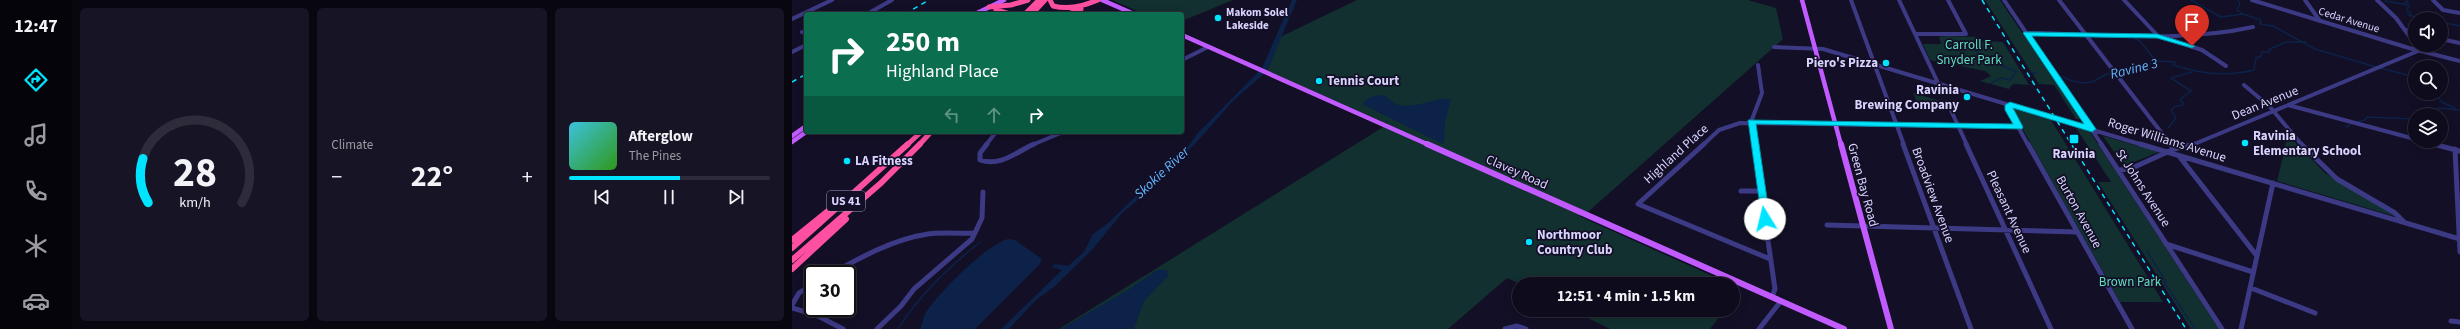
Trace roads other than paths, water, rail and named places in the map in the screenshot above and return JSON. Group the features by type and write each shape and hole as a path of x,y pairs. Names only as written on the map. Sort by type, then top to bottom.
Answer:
{"highway":[{"path":"988,8 1011,5 1028,0"},
{"path":"1027,12 1039,0"},
{"path":"1034,12 1045,0"},
{"path":"1050,0 1052,5 1059,8 1085,5 1098,0"},
{"path":"1073,12 1103,0"},
{"path":"988,8 1003,12"},
{"name":"US 41","path":"792,248 919,134"},
{"name":"US 41","path":"792,260 881,183 929,134"},
{"path":"792,240 899,153"},
{"path":"792,269 851,214 881,183"}],"main road":[{"path":"985,12 997,0"},
{"path":"980,12 1004,0"},
{"path":"1085,5 1092,0"},
{"path":"1103,0 1127,11"},
{"name":"Green Bay Road","path":"1801,0 1891,329"},
{"name":"Clavey Road","path":"1184,36 1844,329"},
{"path":"792,136 804,127"},
{"path":"792,142 804,133"}],"street":[{"path":"807,12 832,0"},
{"path":"871,12 892,0"},
{"name":"Broadview Avenue","path":"1850,0 1971,329"},
{"path":"1899,0 1938,83"},
{"path":"1915,34 1964,35 1966,33 1948,0"},
{"name":"St Johns Avenue","path":"2004,0 2092,129 2222,329"},
{"path":"2059,0 2174,149"},
{"path":"2124,0 2157,36 2202,50 2226,66"},
{"name":"Cedar Avenue","path":"2252,0 2408,48"},
{"path":"2306,0 2320,21"},
{"path":"2377,0 2408,32"},
{"path":"2433,0 2442,10 2460,12"},
{"path":"792,19 804,13"},
{"path":"2026,33 2157,36 2212,34 2253,26"},
{"path":"2448,40 2460,43"},
{"path":"792,52 804,46"},
{"path":"1184,59 1208,47"},
{"name":"Roger Williams Avenue","path":"1774,47 1815,48 1874,64 2460,239"},
{"name":"Dean Avenue","path":"2119,170 2130,169 2174,149 2186,146 2416,52"},
{"name":"Cedar Avenue","path":"2422,52 2460,61"},
{"path":"1758,65 1762,94 1752,122 1775,289 1772,297"},
{"path":"2244,85 2273,111 2294,138 2327,171 2366,198 2400,216 2404,222"},
{"name":"Pleasant Avenue","path":"1948,104 2051,329"},
{"name":"Burton Avenue","path":"2010,105 2009,110 2132,329"},
{"path":"2288,105 2408,137"},
{"name":"Highland Place","path":"1770,258 1638,204 1719,130 1734,124 1752,122 2019,127"},
{"path":"995,134 979,158 988,163 1008,158 1037,142 1058,134"},
{"path":"2457,150 2460,252"},
{"path":"2179,155 2256,256"},
{"path":"2241,329 2273,183"},
{"path":"1741,191 1761,191"},
{"path":"877,329 901,306 914,289 968,242 975,233 982,218 983,192"},
{"path":"1827,226 2077,232"},
{"path":"848,265 876,250 919,236 939,233 975,233"},
{"path":"2166,244 2253,272"},
{"path":"2250,288 2306,308 2315,313"},
{"path":"792,305 799,293 804,290"},
{"path":"1759,329 1781,301"},
{"path":"792,308 816,315 842,329"},
{"path":"2451,321 2460,322"},
{"path":"1506,329 1517,326 1526,329"}],"water":[{"name":"Skokie River","path":"1292,0 1297,0 1267,71 1233,101 1195,144 1144,195 1123,212 1092,250 1054,287 1036,300 1009,329 1001,329 1062,270 1058,269 1059,267 1052,266 1055,264 1068,266 1084,252 1093,234 1107,224 1190,144 1197,134 1262,68"},
{"path":"1381,95 1386,96 1396,104 1406,106 1451,99 1445,122 1443,144 1362,104 1370,97"},
{"path":"1008,239 1015,240 1042,259 1039,265 975,329 920,329 925,314 951,283 975,260 999,243"},
{"path":"1157,270 1167,270 1168,276 1144,301 1134,329 1061,329 1131,288"}],"waterway":[{"name":"Ravine 3","path":"2191,0 2221,17 2243,14"},
{"path":"2238,0 2240,4 2237,10 2243,14"},
{"path":"2405,3 2408,2 2406,0"},
{"path":"2385,1 2409,5 2407,10 2409,12"},
{"name":"Ravine 3","path":"2243,14 2261,20 2260,24 2273,26 2302,42"},
{"path":"2448,23 2460,26"},
{"path":"2134,38 2140,41 2156,61"},
{"name":"Ravine 3","path":"2156,61 2175,62 2173,65 2193,71 2213,74 2244,72 2254,70 2256,58 2261,56 2262,52 2269,52 2270,49 2286,42 2302,42"},
{"name":"Ravine 3","path":"2302,42 2315,49 2376,67"},
{"name":"Ravine 3","path":"1973,49 1986,59 2015,71"},
{"name":"Ravine 3","path":"2061,76 2075,82 2091,82 2106,75 2126,71 2156,61"},
{"name":"Ravine 3","path":"2380,68 2408,75"},
{"name":"Ravine 3","path":"1991,83 2001,78 2010,80 2017,71"},
{"name":"Ravine 3","path":"2030,72 2036,73"},
{"path":"2168,128 2176,118 2171,110 2175,106 2182,106 2183,103 2180,100 2191,91 2171,78 2192,72"},
{"name":"Ravine 3","path":"2440,100 2455,108"},
{"path":"1943,101 1946,104"},
{"name":"Ravine 3","path":"2448,109 2460,110"},
{"name":"Ravine 3","path":"2357,122 2365,120 2367,117 2408,119"},
{"path":"2346,127 2350,125"},
{"path":"898,329 916,304 935,282 980,242"},
{"path":"2147,251 2166,282"},
{"path":"1052,267 1060,268"},
{"path":"2164,282 2195,329"}],"railway":[{"path":"908,12 929,0"},
{"path":"1982,0 2186,329"},
{"path":"792,82 804,75"}],"place":[{"name":"Makom Solel Lakeside","path":"1218,18"},
{"name":"Piero's Pizza","path":"1886,63"},
{"name":"Tennis Court","path":"1319,81"},
{"name":"Ravinia Brewing Company","path":"1967,97"},
{"name":"Ravinia","path":"2074,139"},
{"name":"Ravinia Elementary School","path":"2245,143"},
{"name":"LA Fitness","path":"847,161"},
{"name":"Northmoor Country Club","path":"1529,242"}],"park label":[{"name":"Carroll F. Snyder Park","path":"1969,52"},
{"name":"Brown Park","path":"2130,282"}]}
